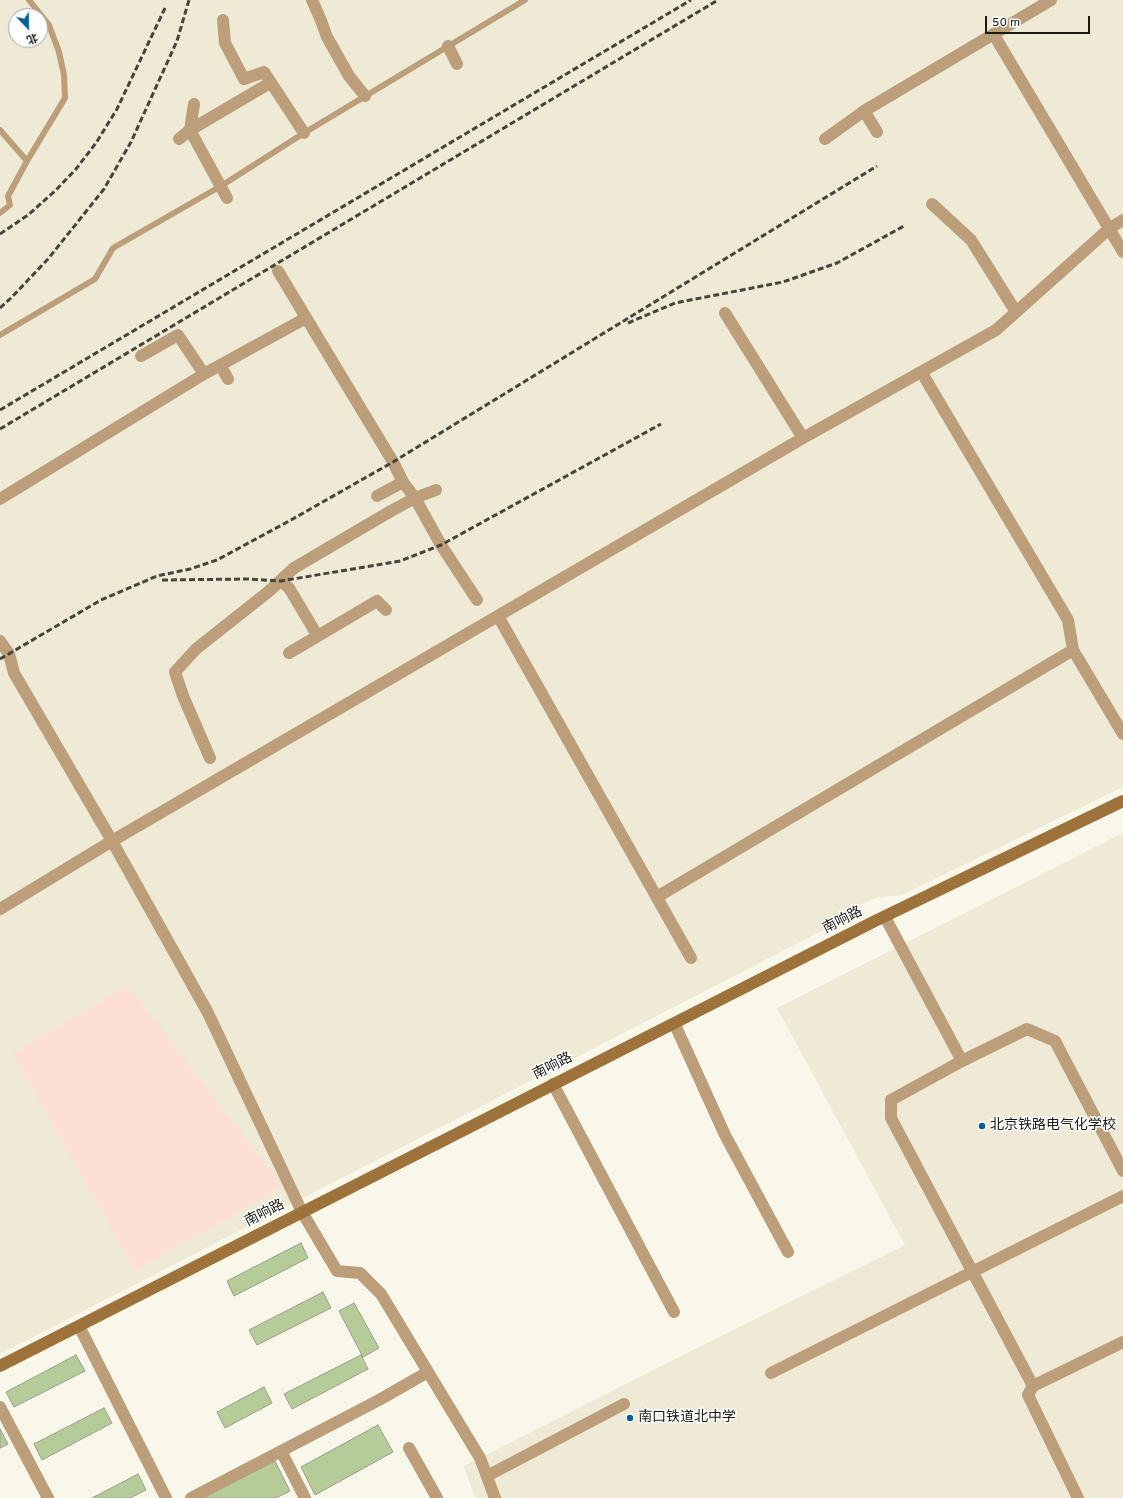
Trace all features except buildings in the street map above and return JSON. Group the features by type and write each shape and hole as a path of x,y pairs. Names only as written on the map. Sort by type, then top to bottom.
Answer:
{"street":[{"path":"312,0 327,37 345,69 365,96"},
{"path":"825,139 864,111 1051,0"},
{"path":"223,20 225,43 244,79 264,72 304,133"},
{"path":"994,35 1123,252"},
{"path":"448,46 457,64"},
{"path":"180,139 190,130 270,82"},
{"path":"194,104 190,130 227,198"},
{"path":"864,111 877,132"},
{"path":"932,204 971,240 1016,312"},
{"path":"0,909 112,841 803,438 922,373 996,330 1110,228 1123,220"},
{"path":"278,271 393,462 403,482 415,498 441,545 477,600"},
{"path":"725,313 803,438"},
{"path":"0,499 204,374 306,318"},
{"path":"141,356 178,335 204,374"},
{"path":"220,365 228,379"},
{"path":"922,373 1068,620 1073,650 1123,734"},
{"path":"377,496 403,482"},
{"path":"210,758 183,696 175,672 196,649 281,581 294,568 415,498 436,490"},
{"path":"281,581 289,588 317,635"},
{"path":"289,653 317,635 377,601 386,610"},
{"path":"498,616 691,958"},
{"path":"0,641 9,654 14,673 112,841 208,1013 302,1212 337,1270 360,1274 381,1294 480,1458 496,1498"},
{"path":"657,897 1073,650"},
{"name":"南响路","path":"0,1366 553,1084 885,917 1123,801"},
{"path":"885,917 962,1061"},
{"path":"676,1027 725,1135 788,1252"},
{"path":"1033,1386 891,1118 891,1100 962,1061 1027,1029 1054,1041 1123,1171"},
{"path":"553,1084 674,1312"},
{"path":"771,1372 1123,1196"},
{"path":"79,1326 166,1498"},
{"path":"1078,1498 1028,1396 1033,1386 1123,1342"},
{"path":"191,1498 378,1400 428,1372"},
{"path":"487,1476 624,1404"},
{"path":"0,1407 48,1498"},
{"path":"409,1448 437,1498"},
{"path":"281,1451 305,1498"}],"lane":[{"path":"0,213 10,205 8,196 17,182 27,160 65,98 64,75 59,52 49,25 29,0"},
{"path":"0,335 95,279 113,248 221,186 304,133 525,0"},
{"path":"0,130 27,160"}],"shaded area":[{"path":"0,0 1123,0 1123,787 902,895 879,897 859,905 843,920 0,1354"},
{"name":"北京铁路电气化学校","path":"1123,833 1123,1498 475,1498 464,1466 905,1245 777,1008"},
{"path":"127,985 283,1187 135,1270 13,1054"}],"railway":[{"path":"0,308 48,259 104,189 131,142 177,41 189,0"},
{"path":"0,410 691,0"},
{"path":"0,429 718,0"},
{"path":"0,234 28,215 55,191 76,169 96,143 117,109 166,6"},
{"path":"0,659 101,600 157,576 190,569 217,560 291,520 393,462 877,166"},
{"path":"628,323 675,303 783,282 837,263 904,226"},
{"path":"162,580 247,579 281,581 400,561 441,545 661,424"}],"place":[{"name":"北京铁路电气化学校","path":"982,1126"},
{"name":"南口铁道北中学","path":"630,1418"}]}
